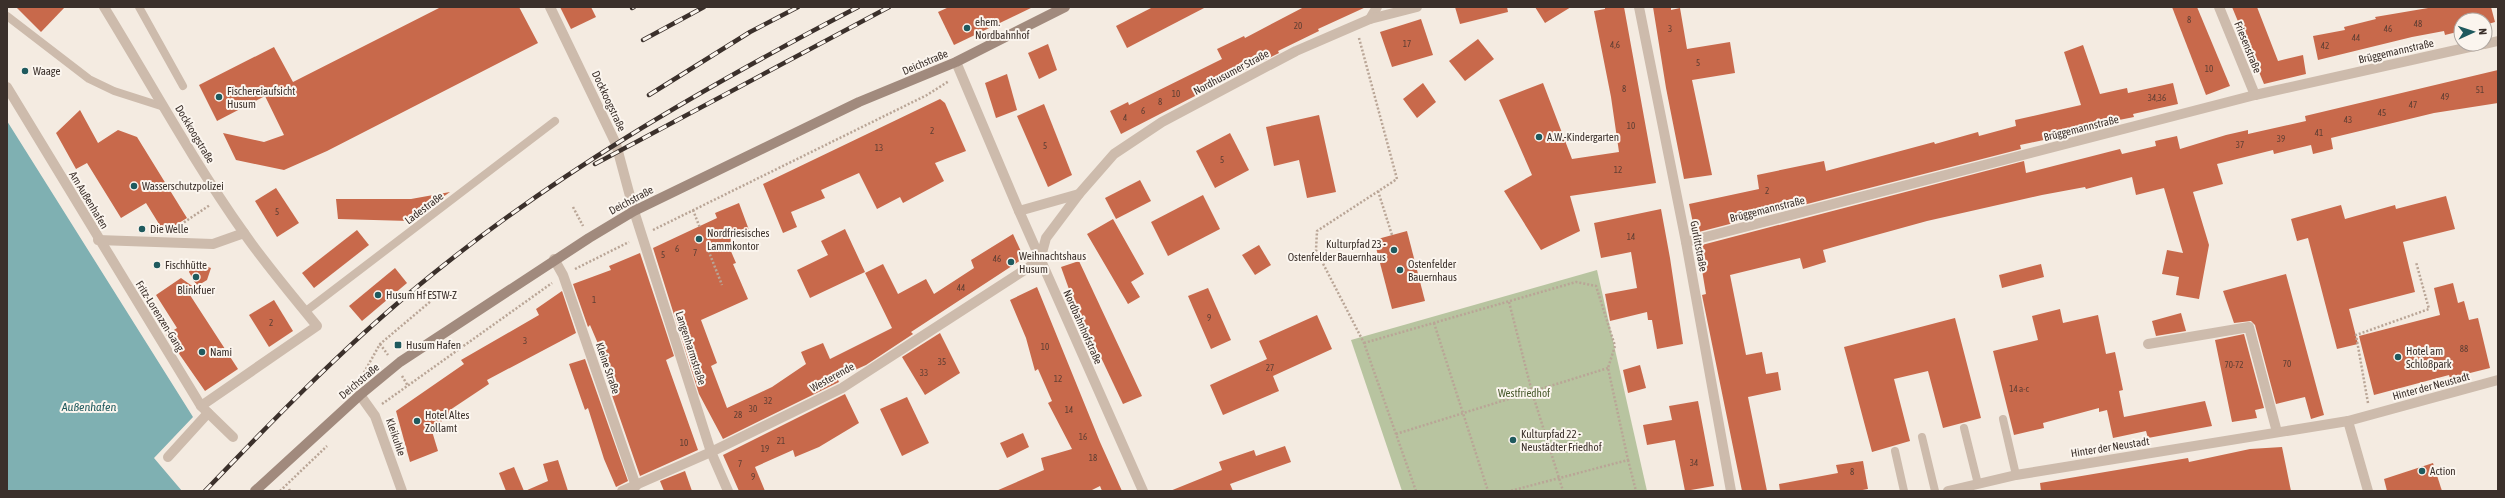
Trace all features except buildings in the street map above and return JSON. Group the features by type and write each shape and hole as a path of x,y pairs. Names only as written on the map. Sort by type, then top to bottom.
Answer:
{"main road":[{"name":"Deichstraße","path":"257,490 360,395 428,342 554,259 634,211 859,102 956,62 1065,7"}],"street":[{"name":"Dockkoogstraße","path":"104,7 220,198 283,286 317,326 204,410"},
{"name":"Dockkoogstraße","path":"550,7 608,123 618,150 634,211"},
{"path":"1370,19 1377,7"},
{"name":"Nordhusumer Straße","path":"1040,260 1046,238 1079,194 1114,154 1162,122 1296,51 1370,19 1417,7"},
{"name":"Gurlittstraße","path":"1639,7 1686,242 1731,491"},
{"name":"Friesenstraße","path":"2219,7 2255,96"},
{"name":"Brüggemannstraße","path":"1686,242 2255,96 2453,51"},
{"name":"Nordbahnhofstraße","path":"956,62 1040,260 1143,491"},
{"name":"Am Außenhafen","path":"7,87 98,240 213,244 244,233"},
{"path":"1019,211 1079,194"},
{"name":"Langenharmstraße","path":"634,211 711,452 728,491"},
{"name":"Fritz-Lorenzen-Gang","path":"98,240 204,410 233,437"},
{"name":"Kleine Straße","path":"554,259 563,275 636,486"},
{"name":"Westerende","path":"622,491 711,452 842,388 1040,260"},
{"path":"2148,344 2249,327 2277,432"},
{"name":"Hinter der Neustadt","path":"1948,491 2016,475 2348,421 2498,380"},
{"name":"Kleikuhle","path":"360,395 372,411 402,491"},
{"path":"168,457 204,410"},
{"path":"2348,421 2368,491"}],"lane":[{"path":"139,7 183,86"},
{"path":"7,16 89,79 114,91 164,107"},
{"name":"Ladestraße","path":"306,312 555,121"},
{"path":"2003,419 2016,475"},
{"path":"1964,428 1978,484"},
{"path":"1922,437 1935,491"},
{"path":"1895,451 1904,491"}],"path":[{"path":"1356,26 1397,178 1317,231 1316,250 1364,343 1416,491"},
{"path":"372,411 563,275 927,95 961,73"},
{"path":"1378,191 1392,236"},
{"path":"175,228 220,198"},
{"path":"693,210 700,228"},
{"path":"707,247 722,285"},
{"path":"2371,415 2356,335 2429,309 2416,262"},
{"path":"1364,343 1576,282 1596,286 1615,346 1608,368 1636,491"},
{"path":"360,395 362,372 380,344 431,301"},
{"path":"1509,302 1532,392 1563,491"},
{"path":"1434,323 1488,491"},
{"path":"1396,434 1608,368"},
{"path":"280,491 330,443"},
{"path":"1510,491 1628,460"}],"green space":[{"name":"Westfriedhof","path":"1597,270 1647,491 1402,491 1351,340"}],"water":[{"name":"Außenhafen","path":"7,121 193,417 154,458 182,491 7,491"}],"railway":[{"path":"643,40 704,7"},
{"path":"649,95 750,32 798,7"},
{"path":"205,491 280,413 358,338 412,291 464,249 517,210 627,137 741,70 858,7"},
{"path":"595,164 889,7"}],"place":[{"name":"ehem. Nordbahnhof","path":"967,28"},
{"name":"Waage","path":"25,71"},
{"name":"Fischereiaufsicht Husum","path":"219,97"},
{"name":"A.W.-Kindergarten","path":"1539,137"},
{"name":"Wasserschutzpolizei","path":"134,186"},
{"name":"Die Welle","path":"142,229"},
{"name":"Nordfriesisches Lammkontor","path":"699,239"},
{"name":"Kulturpfad 23 - Ostenfelder Bauernhaus","path":"1394,250"},
{"name":"Weihnachtshaus Husum","path":"1011,262"},
{"name":"Fischhütte","path":"157,265"},
{"name":"Ostenfelder Bauernhaus","path":"1400,270"},
{"name":"Blinkfuer","path":"196,277"},
{"name":"Husum Hf ESTW-Z","path":"378,295"},
{"name":"Husum Hafen","path":"398,345"},
{"name":"Nami","path":"202,352"},
{"name":"Hotel am Schloßpark","path":"2398,357"},
{"name":"Hotel Altes Zollamt","path":"417,421"},
{"name":"Kulturpfad 22 - Neustädter Friedhof","path":"1513,440"},
{"name":"Action","path":"2422,471"}]}
